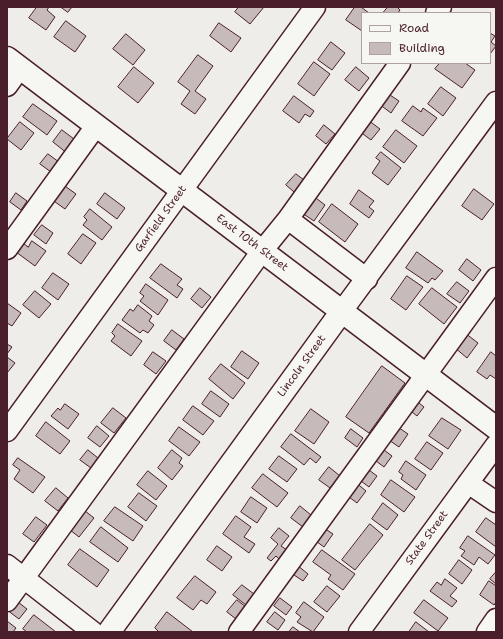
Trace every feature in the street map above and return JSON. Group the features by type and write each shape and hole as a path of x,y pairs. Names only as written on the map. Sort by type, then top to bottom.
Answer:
{"main road":[{"name":"East 10th Street","path":"14,63 342,311 425,376 496,428"},
{"name":"Lincoln Street","path":"109,632 342,311"}],"street":[{"name":"Garfield Street","path":"7,431 315,7"},
{"path":"7,86 14,63"},
{"path":"7,601 262,251 288,219 399,64"},
{"name":"Lincoln Street","path":"342,311 496,102"},
{"path":"7,249 96,126"},
{"path":"288,219 367,279"},
{"path":"239,632 496,278"},
{"name":"State Street","path":"358,632 496,445"},
{"path":"468,482 496,502"},
{"path":"7,565 93,632"},
{"path":"486,632 496,619"}],"building":[{"path":"37,7 49,7 47,10 55,17 46,30 29,18"},
{"path":"61,7 72,7 68,12"},
{"path":"239,7 264,7 250,24 235,12"},
{"path":"355,7 361,7 368,12 361,12 361,30 346,20"},
{"path":"388,7 397,7 400,10 399,12 384,12"},
{"path":"66,21 86,36 75,52 54,37"},
{"path":"219,23 241,38 231,52 210,36"},
{"path":"126,34 145,50 133,65 113,49"},
{"path":"491,34 495,36 491,42"},
{"path":"331,42 345,53 332,70 318,60"},
{"path":"491,42 496,46 491,53"},
{"path":"198,55 213,66 195,91 206,99 195,114 181,104 190,91 178,82"},
{"path":"314,62 330,74 314,96 298,84"},
{"path":"439,64 466,64 475,70 462,88 435,69"},
{"path":"134,67 154,83 138,103 118,87"},
{"path":"356,67 369,78 359,91 345,80"},
{"path":"441,87 456,98 443,116 428,104"},
{"path":"387,93 399,101 391,113 379,104"},
{"path":"294,96 314,111 310,117 305,114 299,123 283,111"},
{"path":"33,104 57,121 47,135 23,117"},
{"path":"413,106 421,112 423,108 437,118 423,136 402,121"},
{"path":"368,120 380,129 371,140 359,131"},
{"path":"20,122 34,133 21,150 7,139"},
{"path":"324,125 335,134 326,144 316,136"},
{"path":"62,130 78,142 68,154 53,142"},
{"path":"396,130 417,146 404,163 383,147"},
{"path":"381,152 401,168 388,185 372,173 380,161 376,158"},
{"path":"48,154 59,162 51,172 40,164"},
{"path":"296,174 304,180 294,192 286,185"},
{"path":"62,184 76,194 65,209 51,199"},
{"path":"474,189 494,204 482,220 462,206"},
{"path":"359,190 374,201 369,207 374,211 369,218 350,204"},
{"path":"308,192 325,205 314,221 296,209"},
{"path":"16,193 27,201 21,210 10,202"},
{"path":"105,193 125,208 117,219 97,204"},
{"path":"332,204 358,224 345,242 319,222"},
{"path":"90,209 112,227 102,240 83,225 87,220 84,217"},
{"path":"42,225 53,233 46,244 34,235"},
{"path":"83,234 96,243 81,264 68,254"},
{"path":"32,241 46,251 35,266 16,252 23,243 28,247"},
{"path":"417,252 443,271 435,280 432,278 428,283 406,268"},
{"path":"467,259 481,270 473,281 459,270"},
{"path":"161,264 182,279 177,285 183,289 177,298 150,278"},
{"path":"53,273 69,284 58,300 42,288"},
{"path":"407,276 423,287 406,310 391,299"},
{"path":"457,282 469,291 460,303 447,294"},
{"path":"146,284 168,300 158,315 140,301 144,296 140,293"},
{"path":"200,288 211,297 202,308 191,299"},
{"path":"432,288 457,307 444,324 419,304"},
{"path":"35,291 51,304 39,318 23,305"},
{"path":"7,303 21,313 12,326 7,323"},
{"path":"138,305 152,316 149,321 154,325 148,333 143,330 140,333 122,320 130,309 133,311"},
{"path":"118,324 142,341 131,356 111,341 115,336 112,333"},
{"path":"172,330 184,339 176,350 164,341"},
{"path":"465,333 478,343 467,358 454,347"},
{"path":"7,344 12,347 7,354"},
{"path":"242,351 259,363 248,379 231,367"},
{"path":"153,352 166,361 156,374 144,365"},
{"path":"491,352 496,356 496,379 490,375 487,379 477,372"},
{"path":"7,357 15,363 7,373"},
{"path":"221,364 245,383 233,399 209,379"},
{"path":"382,366 405,383 369,433 346,417"},
{"path":"211,391 229,404 220,417 202,404"},
{"path":"414,399 424,407 417,416 407,408"},
{"path":"65,404 79,414 68,429 51,416 58,408 60,410"},
{"path":"193,406 214,421 203,435 183,420"},
{"path":"113,408 126,418 114,433 101,423"},
{"path":"311,409 329,422 314,444 295,431"},
{"path":"442,418 461,430 448,449 429,436"},
{"path":"46,422 70,441 60,454 36,436"},
{"path":"395,425 408,434 399,447 386,438"},
{"path":"97,426 109,436 100,447 88,438"},
{"path":"179,427 200,442 189,456 169,441"},
{"path":"351,429 363,438 357,447 345,438"},
{"path":"291,434 321,457 316,463 310,458 304,465 281,447"},
{"path":"427,442 443,453 431,470 415,459"},
{"path":"380,447 392,456 384,467 372,458"},
{"path":"88,450 98,458 91,468 80,460"},
{"path":"172,450 182,458 179,463 183,466 172,480 158,468"},
{"path":"279,456 297,469 287,482 269,469"},
{"path":"18,458 45,477 33,493 14,479 20,470 13,465"},
{"path":"406,461 426,475 416,490 401,479 403,475 399,472"},
{"path":"329,467 340,476 330,488 319,480"},
{"path":"365,467 377,476 369,487 357,478"},
{"path":"148,471 167,486 156,500 137,485"},
{"path":"263,474 288,493 277,507 252,488"},
{"path":"391,480 415,497 404,512 381,495"},
{"path":"354,481 366,491 357,503 345,494"},
{"path":"56,488 68,498 58,511 45,501"},
{"path":"139,493 157,506 146,521 128,507"},
{"path":"251,497 267,508 257,523 241,512"},
{"path":"383,503 398,515 387,530 372,519"},
{"path":"300,506 311,515 303,527 291,518"},
{"path":"80,507 94,518 79,537 65,526"},
{"path":"115,507 143,526 133,541 104,521"},
{"path":"236,516 251,527 244,537 255,544 249,553 223,534"},
{"path":"36,517 47,525 34,542 23,534"},
{"path":"486,518 496,525 496,547 476,532"},
{"path":"318,524 333,534 324,547 309,536"},
{"path":"370,524 383,535 355,570 342,560"},
{"path":"101,527 128,548 118,562 90,542"},
{"path":"279,528 289,536 281,546 287,550 279,559 276,556 271,561 267,558 278,544 271,538"},
{"path":"468,536 495,555 488,564 479,557 474,565 461,556 465,551 460,548"},
{"path":"217,546 232,557 222,571 207,560"},
{"path":"80,549 109,570 97,587 68,565"},
{"path":"322,550 355,574 343,590 328,579 331,575 313,562"},
{"path":"459,560 472,570 462,584 449,574"},
{"path":"297,565 308,574 303,581 291,573"},
{"path":"496,572 496,584 490,579"},
{"path":"195,576 216,592 207,604 201,600 193,610 177,598"},
{"path":"445,579 457,588 450,596 457,601 452,607 430,591 437,582 441,585"},
{"path":"489,581 496,586 496,602 494,605 480,595"},
{"path":"242,585 254,594 246,605 233,595"},
{"path":"327,586 340,596 327,612 314,602"},
{"path":"280,598 292,607 286,615 274,606"},
{"path":"14,599 27,609 19,619 7,610"},
{"path":"237,600 246,607 236,619 227,612"},
{"path":"424,600 448,618 438,631 414,613"},
{"path":"304,602 324,617 313,632 297,622 301,617 296,613"},
{"path":"167,612 193,632 159,632 155,628"},
{"path":"275,612 285,620 278,630 267,622"},
{"path":"34,615 56,632 27,632 23,629"},
{"path":"7,621 16,628 13,632 7,632"},
{"path":"416,622 429,632 409,632"},
{"path":"293,627 300,632 289,632"}]}
